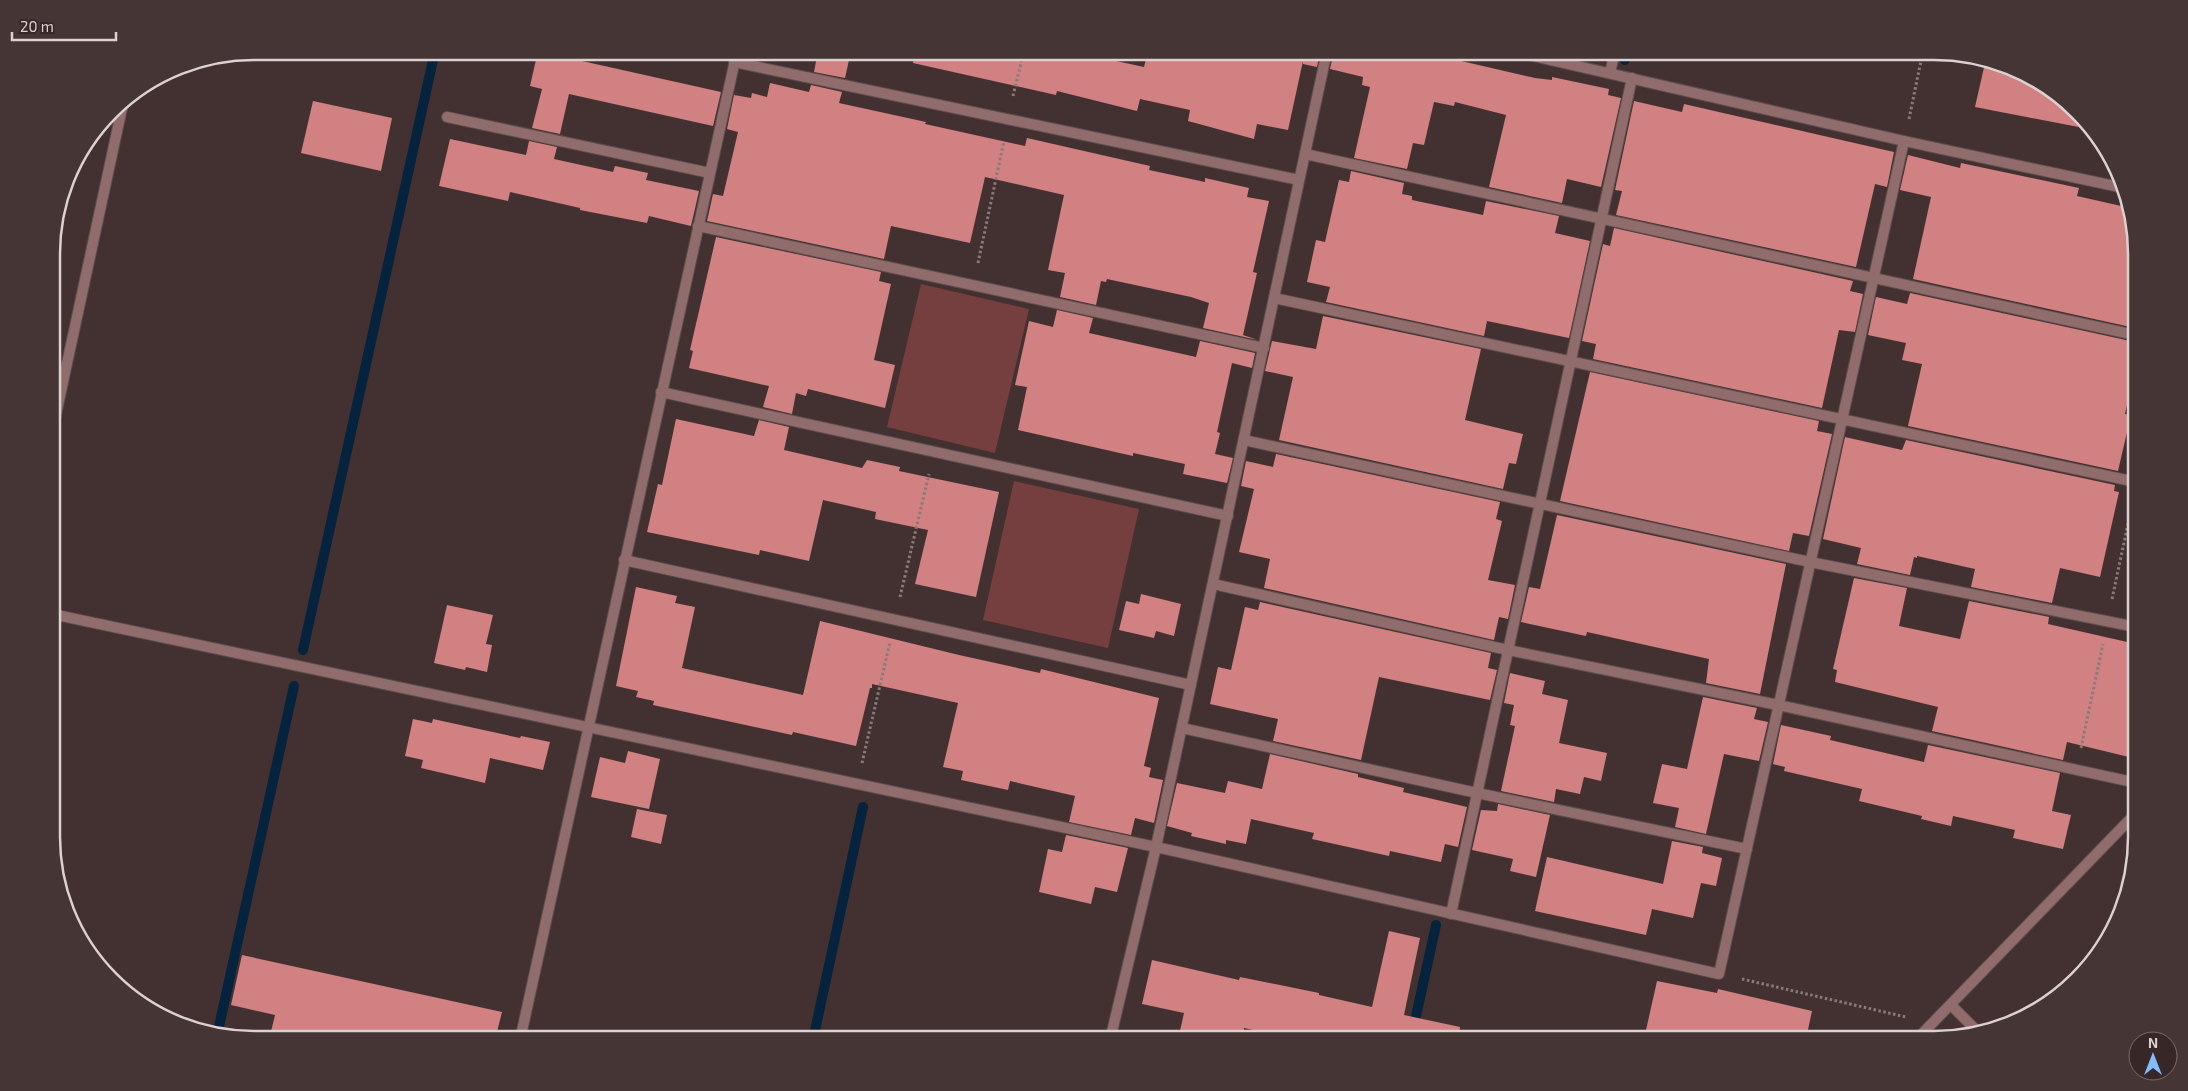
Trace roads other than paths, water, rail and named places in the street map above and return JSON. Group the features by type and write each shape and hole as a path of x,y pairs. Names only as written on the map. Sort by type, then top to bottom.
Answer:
{"street":[{"path":"522,1031 734,60"},
{"path":"752,60 1008,119 1299,180"},
{"path":"1112,1031 1156,847 1325,60"},
{"path":"1552,60 1904,141 2116,186"},
{"path":"1610,73 1613,60"},
{"path":"1451,914 1632,78"},
{"path":"60,396 121,113"},
{"path":"448,116 710,173"},
{"path":"60,616 1156,847 1719,974 1904,141"},
{"path":"1305,154 2128,333"},
{"path":"698,226 1264,348"},
{"path":"1274,298 2128,480"},
{"path":"661,392 1228,516"},
{"path":"1244,440 1810,562 2128,626"},
{"path":"624,560 1191,685"},
{"path":"1213,584 1508,650 2128,781"},
{"path":"1182,728 1478,793 1747,849"},
{"path":"1925,1031 2128,821"},
{"path":"1951,1005 1973,1027"}],"waterway":[{"path":"303,650 433,60"},
{"path":"219,1027 294,686"},
{"path":"815,1031 863,807"},
{"path":"1413,1031 1436,925"}]}
